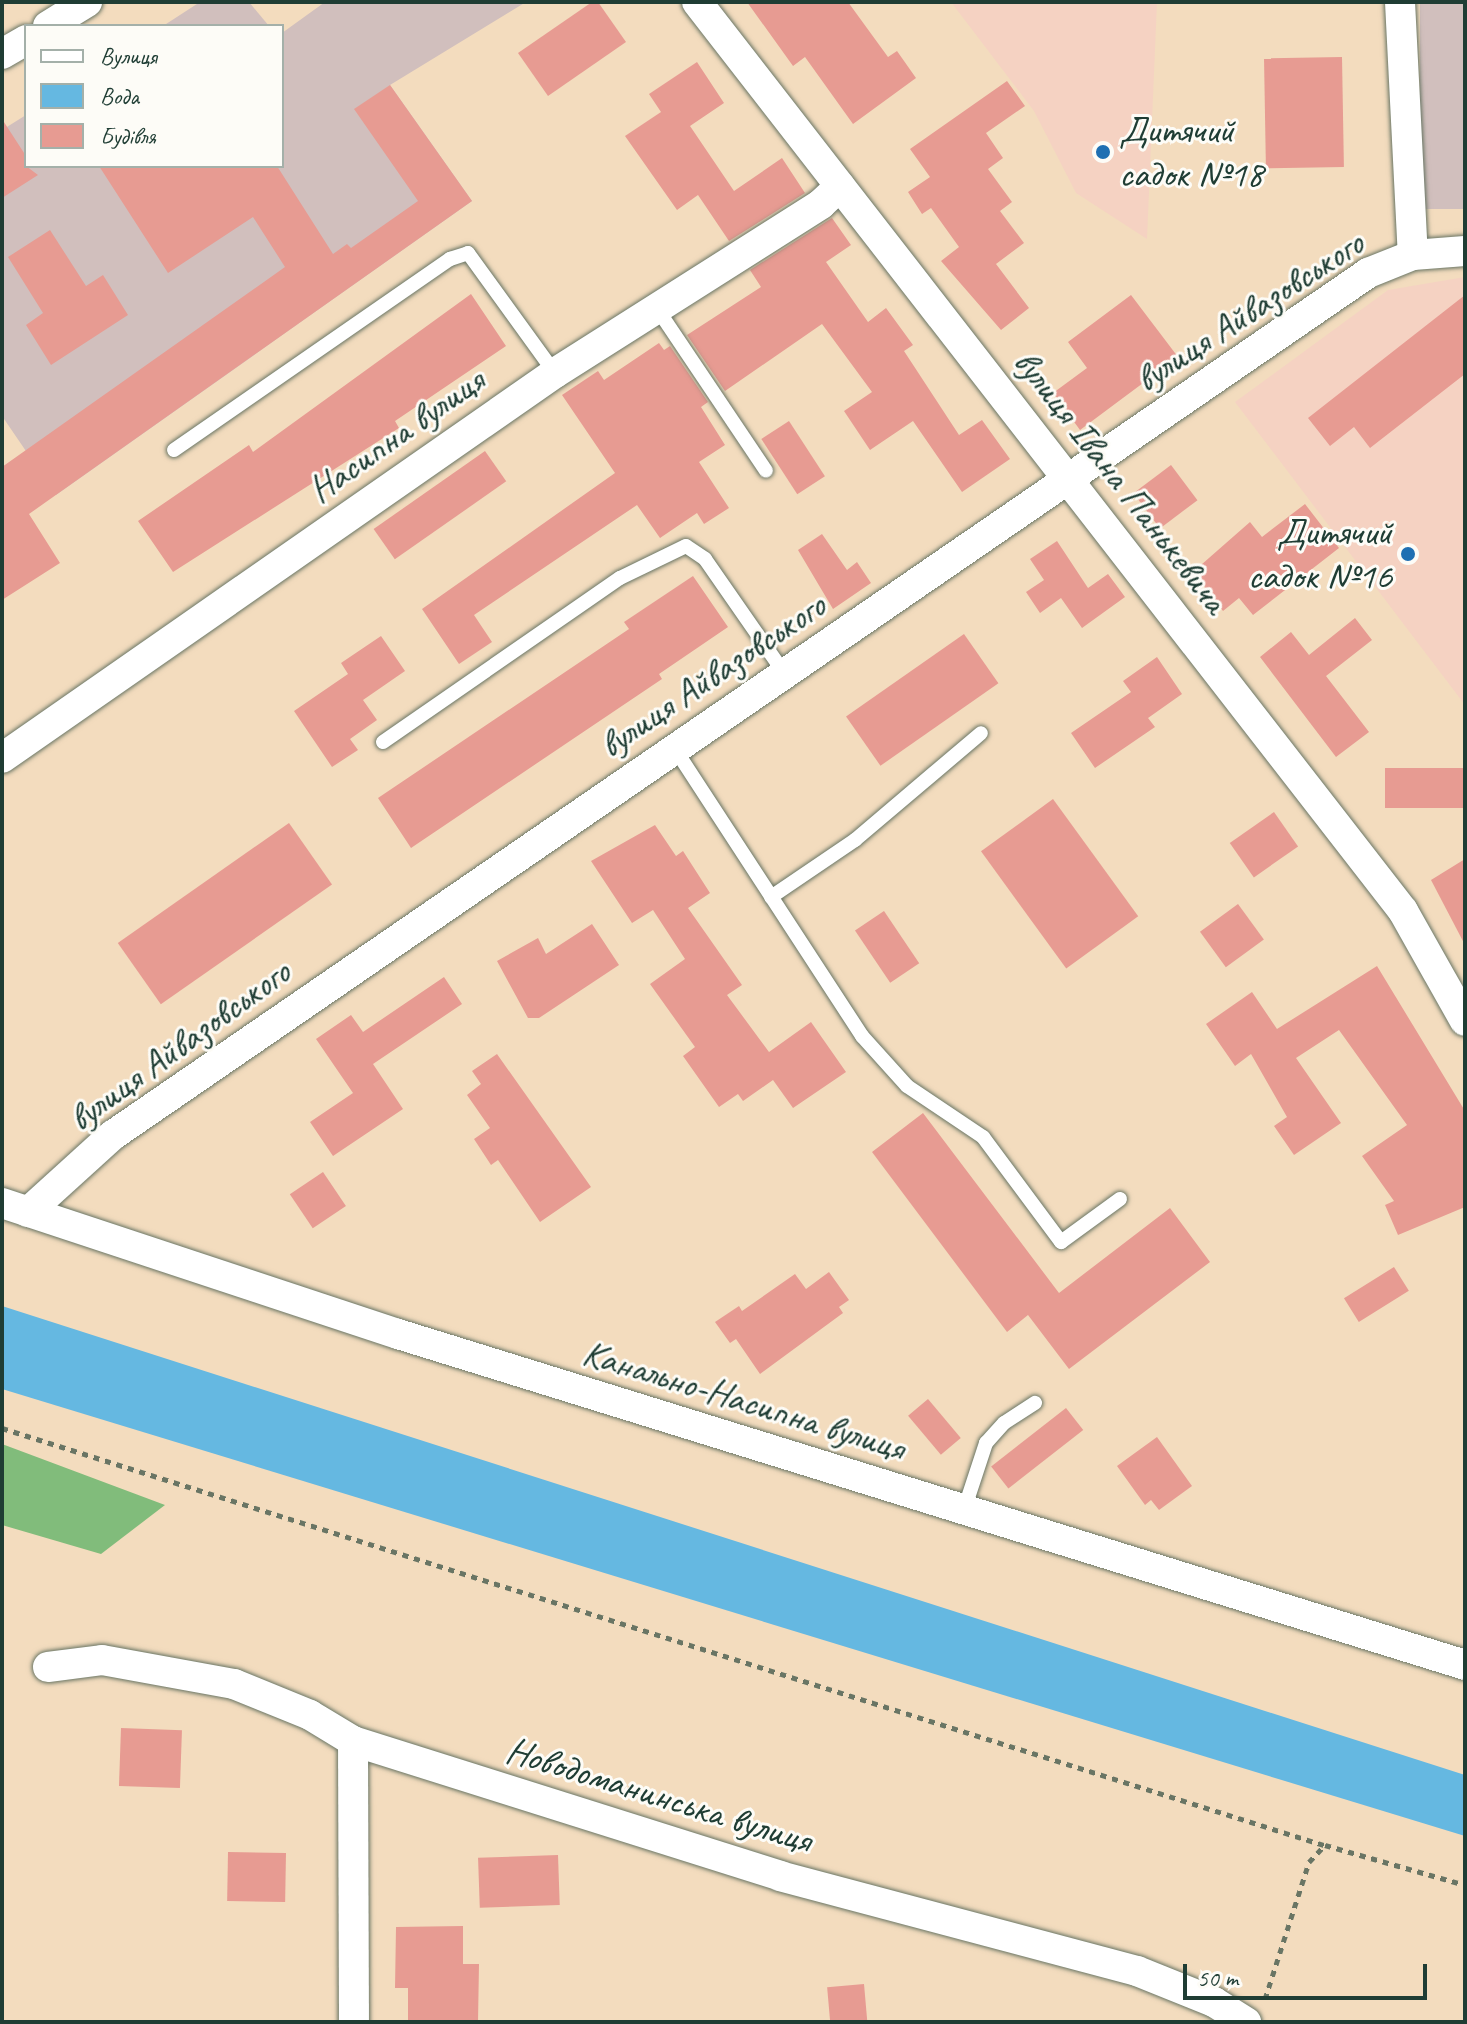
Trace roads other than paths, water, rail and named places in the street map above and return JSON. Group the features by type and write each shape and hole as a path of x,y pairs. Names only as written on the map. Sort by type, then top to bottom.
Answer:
{"street":[{"path":"51,24 87,2"},
{"name":"вулиця Івана Панькевича","path":"697,2 1403,911 1465,1021"},
{"path":"1400,2 1413,255"},
{"path":"2,54 24,41"},
{"name":"Насипна вулиця","path":"2,758 555,373 821,204 840,186"},
{"name":"вулиця Айвазовського","path":"15,1208 113,1135 1368,273 1413,255 1465,251"},
{"name":"Канально-Насипна вулиця","path":"15,1208 398,1334 1465,1665"},
{"name":"Новодоманинська вулиця","path":"48,1667 102,1660 234,1684 310,1715 353,1741 780,1876 1137,1971 1243,2019"},
{"path":"353,1741 354,2022"}],"lane":[{"path":"174,450 450,259 468,253 555,373"},
{"path":"656,307 766,471"},
{"path":"383,742 620,578 686,546 705,559 785,674"},
{"path":"771,897 855,840 981,733"},
{"path":"675,749 862,1036 907,1086 983,1137 1061,1242 1120,1199"},
{"path":"964,1510 986,1443 1004,1423 1035,1403"}],"water":[{"path":"2,1306 1465,1775 1465,1836 2,1389"}],"place":[{"name":"Дитячий садок №18","path":"1103,152"},
{"name":"Дитячий садок №16","path":"1408,554"}]}
